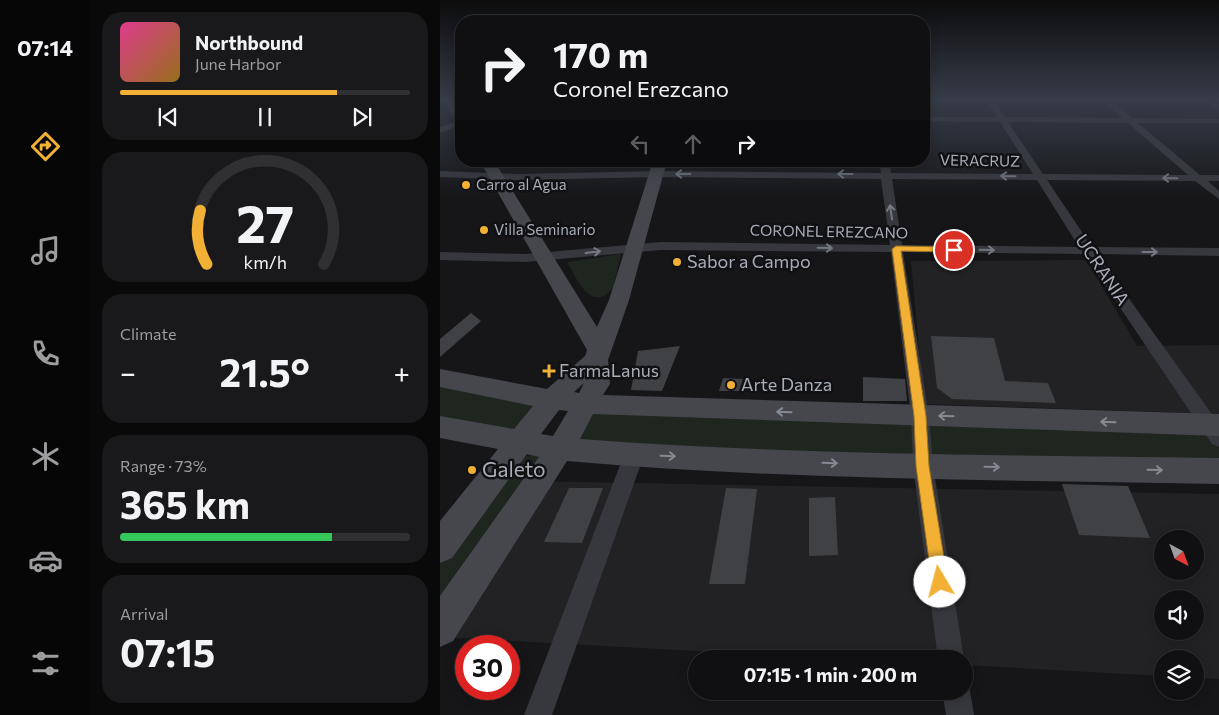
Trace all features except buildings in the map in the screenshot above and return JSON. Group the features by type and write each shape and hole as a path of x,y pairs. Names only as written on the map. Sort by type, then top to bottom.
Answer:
{"main road":[{"path":"440,628 560,449 587,405 597,384 597,355 613,317 658,168"},
{"path":"491,169 544,257 597,355"},
{"path":"440,547 552,400 597,355"},
{"path":"440,378 587,405 920,416 1216,430"},
{"path":"440,427 560,449 634,455 922,466 1219,471"}],"street":[{"name":"UCRANIA","path":"1011,132 1089,252 1216,430"},
{"path":"1144,132 1219,196"},
{"path":"885,168 920,416 922,466 951,650"},
{"name":"VERACRUZ","path":"440,174 491,169 885,168 1039,177 1219,178"},
{"name":"CORONEL EREZCANO","path":"440,256 544,257 636,246 1219,252"},
{"path":"538,715 634,455"},
{"path":"958,700 960,715"}],"shaded area":[{"path":"621,254 613,288 605,295 598,297 591,296 580,285 567,262"},
{"path":"1086,260 1137,346 1219,345 1219,414 924,404 911,261"},
{"path":"440,378 552,400 519,443 440,427"},
{"path":"587,405 1219,425 1219,471 560,449"},
{"path":"526,456 538,457 538,461 440,604 440,563 514,463"},
{"path":"525,481 1219,494 1219,679 1204,678 1204,650 1154,650 1154,676 973,666 973,650 688,651 520,641 520,635 455,635 455,638 440,637"}],"place":[{"name":"Carro al Agua","path":"466,185"},
{"name":"Villa Seminario","path":"484,230"},
{"name":"Sabor a Campo","path":"677,262"},
{"name":"FarmaLanus","path":"549,371"},
{"name":"Arte Danza","path":"731,385"},
{"name":"Galeto","path":"472,470"}],"route":[{"path":"940,582 922,466 920,416 896,249 954,250"}]}
